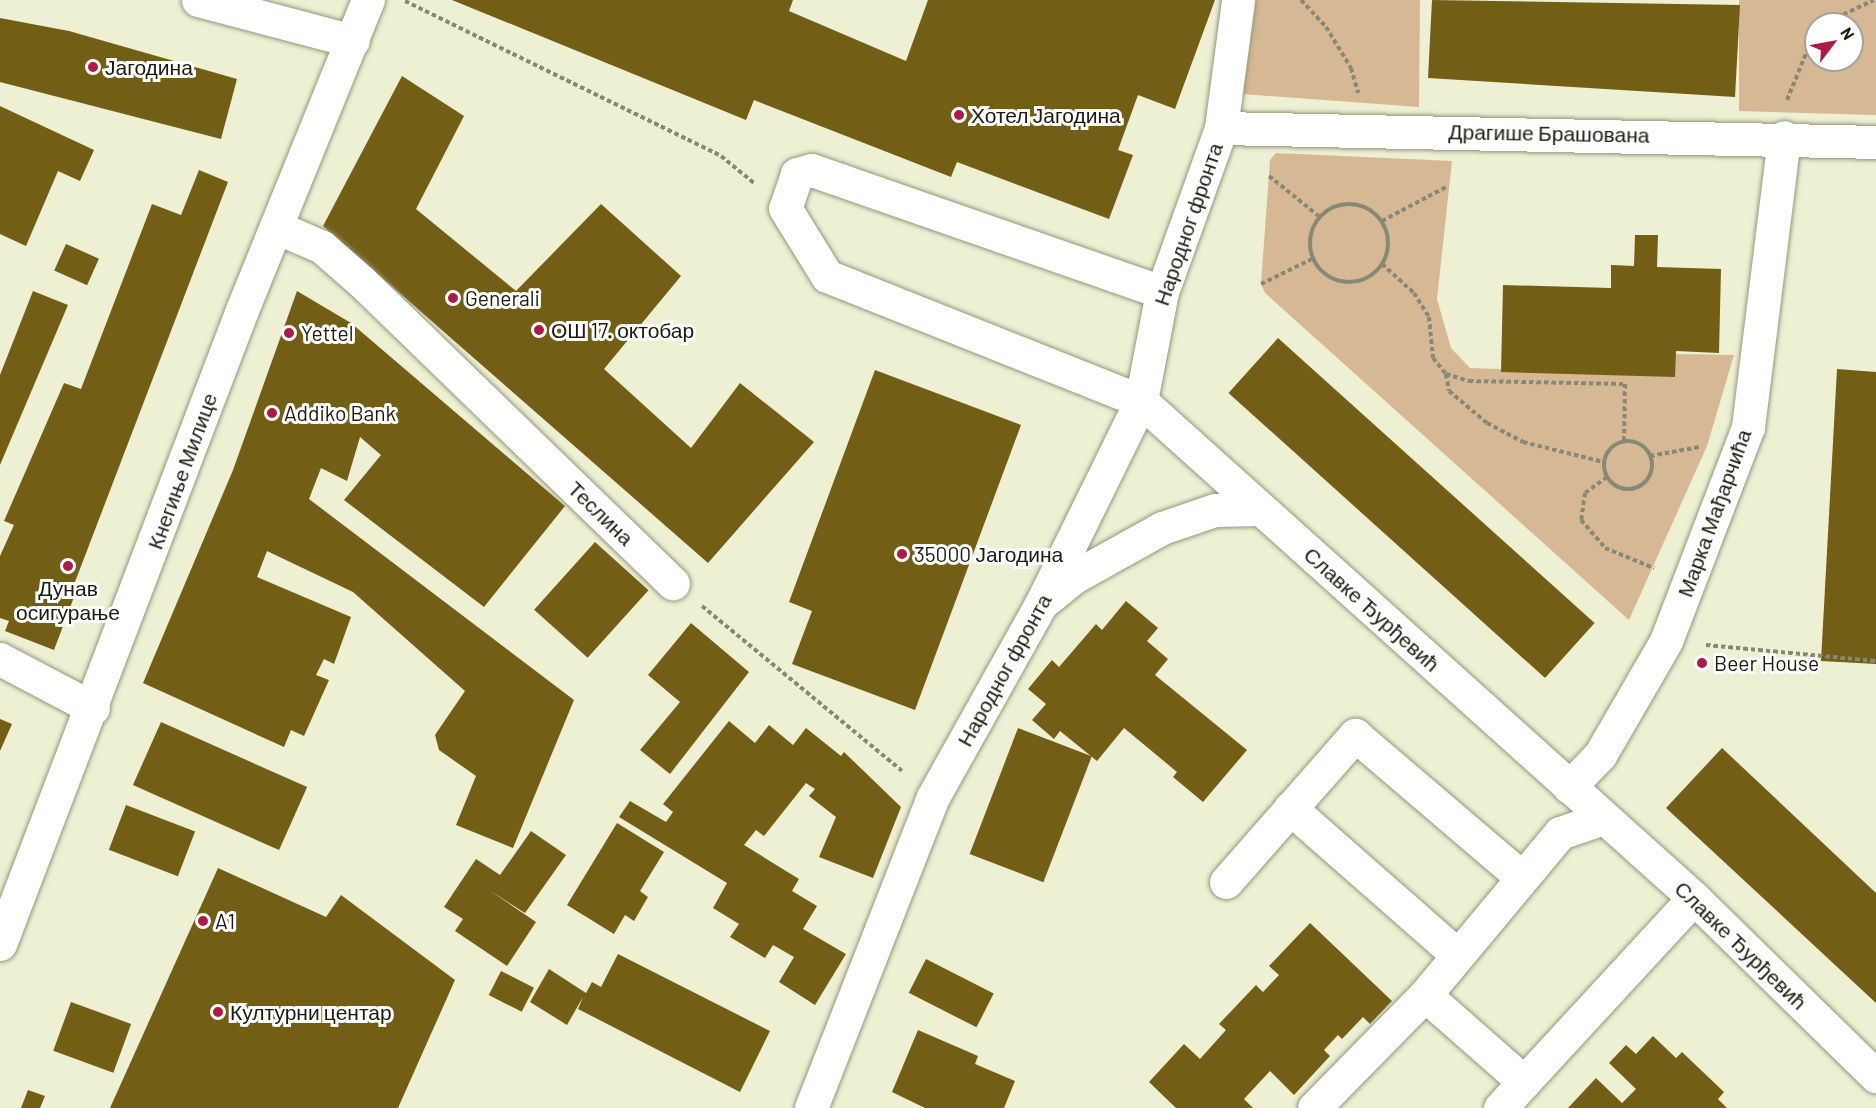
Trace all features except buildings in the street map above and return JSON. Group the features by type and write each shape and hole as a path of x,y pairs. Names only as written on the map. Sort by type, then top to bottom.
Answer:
{"street":[{"path":"198,0 353,41"},
{"name":"Кнегиње Милице","path":"0,944 93,708 276,226 368,0"},
{"name":"Народног фронта","path":"811,1108 933,797 1041,604 1140,401 1162,292 1221,128 1238,0"},
{"name":"Драгише Брашована","path":"1221,128 1784,137 1876,142"},
{"name":"Марка Мађарчића","path":"1569,787 1600,755 1666,641 1748,427 1784,137"},
{"path":"785,208 797,174 812,170 1162,292"},
{"name":"Славке Ђурђевић","path":"785,208 827,276 1140,401 1694,898 1876,1076"},
{"name":"Теслина","path":"276,226 322,247 362,282 673,583"},
{"path":"1041,604 1074,577 1162,528 1215,510 1261,509"},
{"path":"0,659 93,708"},
{"path":"1226,882 1355,735 1519,875"},
{"path":"1290,808 1456,954"},
{"path":"1314,1108 1425,994 1519,875 1560,833 1603,818"},
{"path":"1500,1108 1694,898"},
{"path":"1425,994 1524,1082"}],"path":[{"path":"404,0 721,156 785,208"},
{"path":"1301,0 1351,68 1360,103"},
{"path":"1848,12 1874,0"},
{"path":"1784,137 1787,98 1804,58"},
{"path":"1269,176 1320,217"},
{"path":"1382,221 1446,187"},
{"path":"1355,204 1382,221 1388,240 1383,264 1373,274 1350,282 1325,274 1314,258 1310,240 1320,217 1330,208 1355,204"},
{"path":"1261,284 1314,258"},
{"path":"1383,264 1414,293 1429,317 1433,358 1446,374 1449,391 1487,423 1522,442 1604,462"},
{"path":"1446,374 1469,381 1625,384 1624,441"},
{"path":"1624,441 1640,444 1650,456 1651,471 1635,488 1619,487 1607,477 1604,462 1611,448 1624,441"},
{"path":"1650,456 1707,446"},
{"path":"1607,477 1585,493 1581,520 1605,548 1654,568"},
{"path":"673,583 933,797"},
{"path":"1666,641 1876,661"}],"shaded area":[{"path":"1256,0 1420,0 1419,107 1243,94"},
{"path":"1739,0 1876,0 1876,115 1739,111"},
{"path":"1276,153 1452,161 1437,299 1451,348 1470,368 1674,375 1674,354 1734,355 1707,446 1629,620 1265,293 1261,284 1270,160"}],"place":[{"name":"Јагодина","path":"93,67"},
{"name":"Хотел Јагодина","path":"959,115"},
{"name":"Generali","path":"453,298"},
{"name":"ОШ 17. октобар","path":"539,330"},
{"name":"Yettel","path":"289,333"},
{"name":"Addiko Bank","path":"272,413"},
{"name":"35000 Јагодина","path":"902,554"},
{"name":"Дунав осигурање","path":"68,566"},
{"name":"Beer House","path":"1702,663"},
{"name":"A1","path":"203,921"},
{"name":"Културни центар","path":"218,1012"}]}
